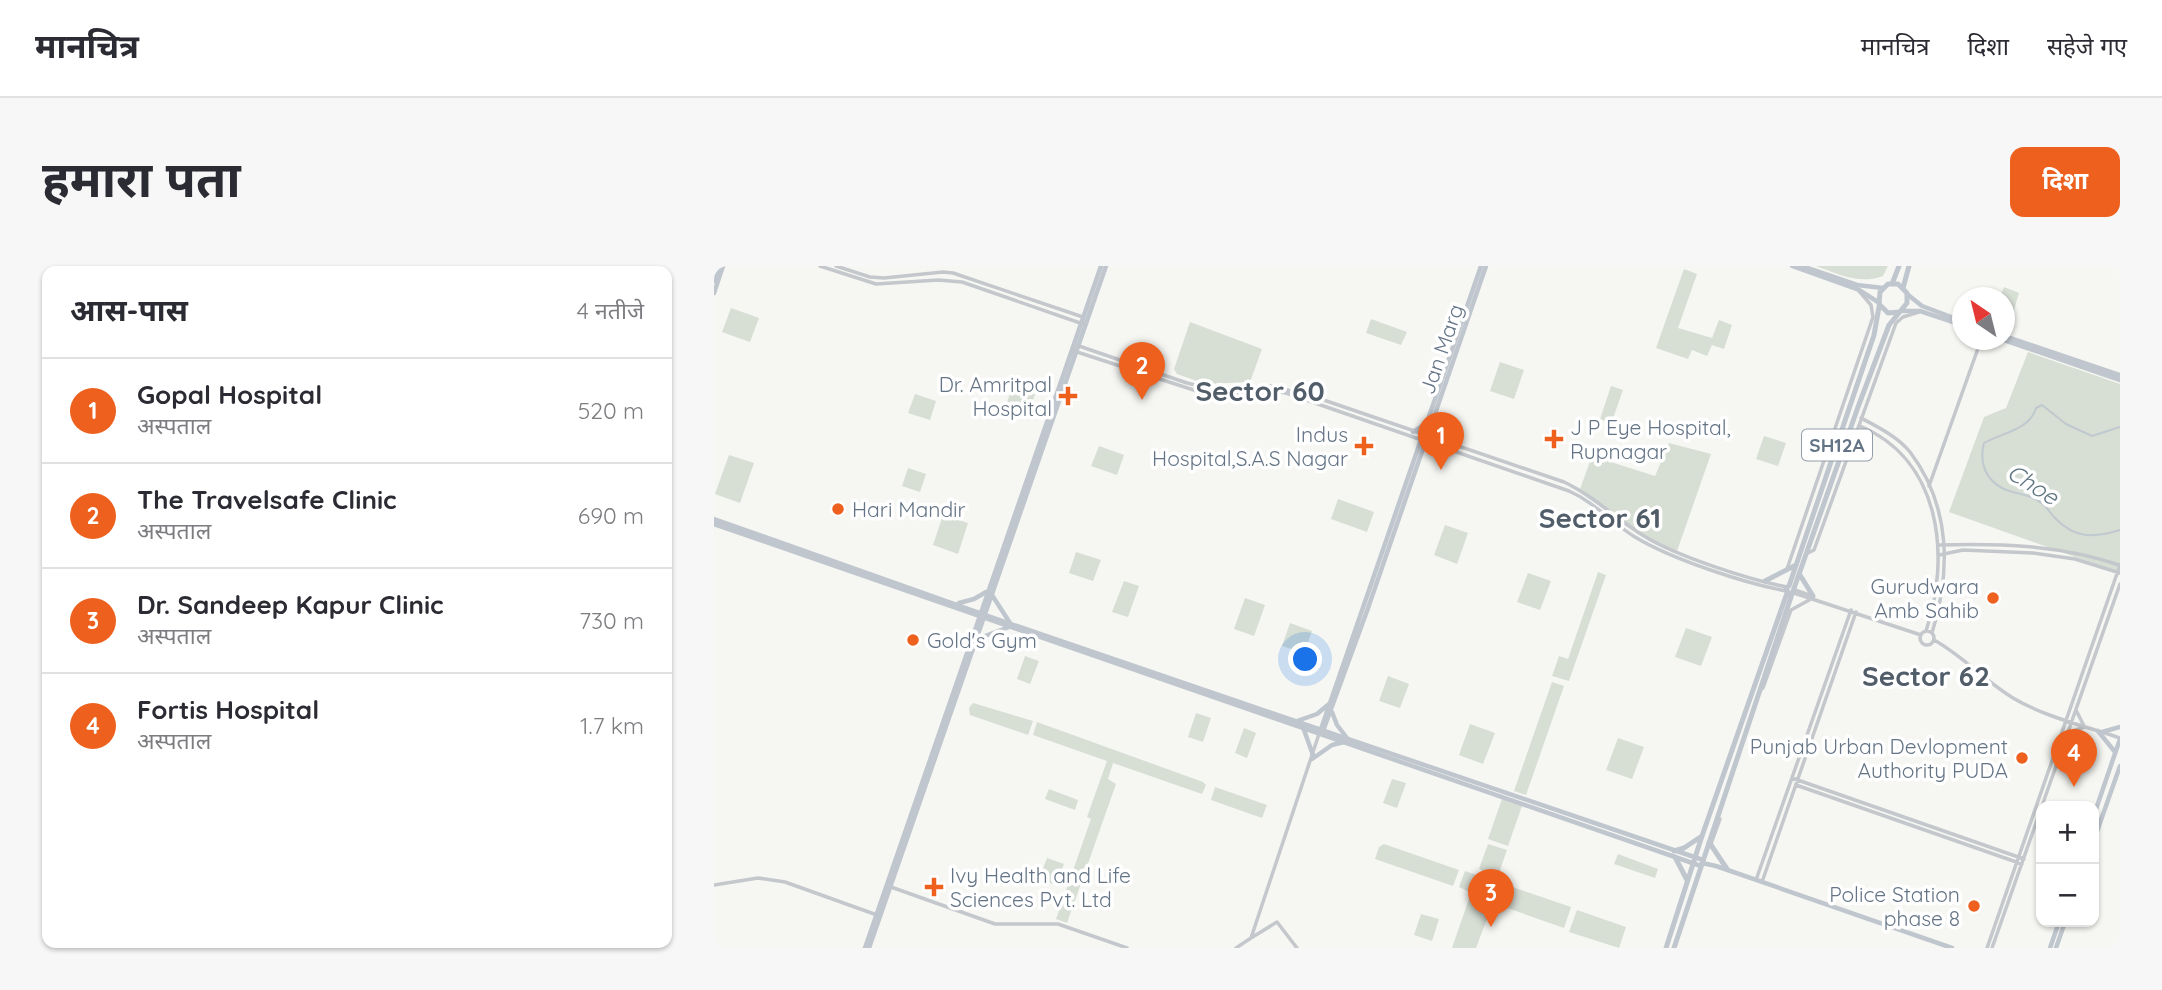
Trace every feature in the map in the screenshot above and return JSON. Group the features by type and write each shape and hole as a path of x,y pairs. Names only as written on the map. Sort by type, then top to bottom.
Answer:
{"main road":[{"path":"714,282 721,266"},
{"path":"714,293 721,266"},
{"path":"889,886 1103,266"},
{"path":"1321,733 1332,711 1427,423 1483,266"},
{"name":"Jan Marg","path":"1424,438 1483,266"},
{"path":"1792,266 1857,289 1879,303 1888,313 1920,311 1952,320"},
{"path":"1802,266 1857,285 1883,288 1892,284 1899,266"},
{"name":"SH12A","path":"1790,590 1800,575 1882,343 1892,319 1907,303 1905,290 1909,266"},
{"path":"1892,284 1905,290 1922,306 1952,319"},
{"name":"SH12A","path":"1674,948 1779,632 1796,565 1874,335 1879,294 1883,288"},
{"path":"2015,342 2120,378"},
{"path":"1413,432 1427,423"},
{"path":"1321,733 1424,438"},
{"path":"714,522 955,603 982,615"},
{"path":"714,522 1302,727 1675,854 1727,869 1952,948"},
{"path":"1765,581 1796,565"},
{"path":"1800,575 1813,598"},
{"path":"955,603 989,593"},
{"path":"989,593 1010,625 1297,721 1321,733"},
{"path":"867,948 976,639 982,615"},
{"path":"1768,624 1779,632"},
{"path":"976,639 1010,625"},
{"name":"SH12A","path":"1666,948 1702,836 1779,632"},
{"path":"1297,721 1317,714 1330,703"},
{"path":"1332,711 1347,741"},
{"path":"1302,727 1310,741 1312,757 1332,745 1347,741"},
{"path":"2115,753 2100,732 2120,727"},
{"path":"2099,801 2120,739"},
{"path":"2099,826 2120,766"},
{"path":"1675,854 1702,836"},
{"path":"1710,844 1727,869"},
{"path":"1675,854 1688,880"},
{"path":"2050,948 2057,927"},
{"path":"2056,948 2063,927"}],"street":[{"path":"820,266 876,284 938,280 962,282 1083,324"},
{"path":"836,266 870,277 884,278 953,273 1085,318"},
{"path":"1786,571 1872,317 1871,305 1857,289"},
{"path":"1808,553 1814,550 1896,323 1900,318 1920,311"},
{"path":"1075,348 1211,389 1262,385 1279,387 1309,395 1424,438"},
{"path":"1075,348 1209,395 1227,396 1264,391 1286,393 1564,482 1585,492 1628,533 1654,547 1747,581 1790,590"},
{"path":"1929,487 1977,350"},
{"path":"1861,418 1889,434 1910,452 1929,487 1943,526 1946,545 1943,595 1932,633 1934,640 1963,657 2013,697 2030,707 2120,739"},
{"path":"1859,425 1886,439 1905,455 1924,488 1935,520 1940,555 1938,588 1926,631 1921,635"},
{"path":"1600,507 1648,539 1708,563 1921,635"},
{"path":"1938,545 2035,547 2082,553 2120,565 2076,710 2044,801"},
{"path":"1940,555 1963,550 2033,553 2075,559 2119,573"},
{"path":"2102,626 2120,584"},
{"path":"2112,588 2118,590"},
{"path":"1779,632 1792,608 1813,598"},
{"path":"1759,881 1791,780 1853,611"},
{"path":"1759,881 1797,783 1853,611"},
{"path":"1926,631 1932,633"},
{"path":"1921,635 1921,641 1926,645 1930,645 1934,640"},
{"path":"1992,948 2066,720 2089,664"},
{"path":"2076,710 2085,726"},
{"path":"1814,715 1819,716"},
{"path":"2068,733 2085,726"},
{"path":"1251,938 1321,733"},
{"path":"1791,780 2020,861"},
{"path":"1987,948 2036,822"},
{"path":"714,885 758,878 785,882 878,915"},
{"path":"889,886 995,924 1058,924 1127,948"},
{"path":"1236,948 1277,922 1297,948"}],"shaded area":[{"path":"1816,266 1888,266 1883,276 1857,279"},
{"path":"1684,269 1697,274 1678,328 1712,338 1719,320 1732,325 1724,349 1712,345 1707,356 1692,350 1688,359 1656,348"},
{"path":"2015,291 2019,293 2015,307"},
{"path":"731,308 759,318 750,342 722,332"},
{"path":"1371,319 1407,332 1401,345 1366,333"},
{"path":"1190,322 1262,349 1250,382 1206,384 1177,374 1174,369"},
{"path":"2028,352 2120,384 2120,573 1949,512 1984,417 2006,408"},
{"path":"1500,362 1524,370 1514,399 1490,391"},
{"path":"1013,386 1035,394 1027,418 1004,410"},
{"path":"1611,386 1623,390 1611,424 1600,419"},
{"path":"915,394 936,401 930,420 908,413"},
{"path":"1764,436 1786,443 1778,466 1756,459"},
{"path":"1669,443 1711,454 1677,551 1648,539 1580,489 1592,456 1655,476"},
{"path":"1099,446 1124,455 1117,475 1091,466"},
{"path":"729,455 754,463 740,503 715,494"},
{"path":"908,468 926,474 920,492 902,486"},
{"path":"1338,499 1374,512 1367,532 1331,519"},
{"path":"943,515 968,523 958,554 933,545"},
{"path":"1445,525 1468,533 1457,564 1434,555"},
{"path":"1076,552 1101,560 1093,581 1069,573"},
{"path":"1598,572 1606,575 1569,681 1552,676 1559,656 1568,659"},
{"path":"1528,573 1551,581 1540,610 1517,602"},
{"path":"1124,581 1139,586 1128,617 1112,612"},
{"path":"1245,598 1265,605 1254,636 1234,629"},
{"path":"1290,623 1312,631 1304,653 1282,646"},
{"path":"1686,628 1712,637 1701,666 1675,657"},
{"path":"1025,656 1039,661 1030,684 1017,679"},
{"path":"1388,676 1409,684 1400,708 1379,701"},
{"path":"1552,682 1564,686 1526,795 1514,791"},
{"path":"973,703 1033,721 1028,735 970,715 969,708"},
{"path":"1196,713 1211,718 1203,742 1188,737"},
{"path":"1037,722 1206,785 1202,794 1113,763 1108,779 1116,784 1067,923 1056,919 1091,819 1087,817 1107,761 1033,735"},
{"path":"1470,724 1495,733 1483,764 1459,755"},
{"path":"1244,728 1256,733 1247,758 1235,753"},
{"path":"1618,738 1644,747 1632,779 1606,770"},
{"path":"1392,779 1406,783 1397,808 1383,803"},
{"path":"1215,787 1267,805 1262,818 1211,800"},
{"path":"1049,789 1078,800 1075,810 1045,799"},
{"path":"1502,799 1522,806 1508,846 1488,839"},
{"path":"1384,844 1459,870 1453,886 1375,859 1379,847"},
{"path":"1488,844 1507,850 1499,873 1495,875 1479,869"},
{"path":"1618,854 1658,869 1655,878 1614,864"},
{"path":"1047,858 1064,864 1056,885 1039,879"},
{"path":"1465,871 1571,907 1564,928 1493,903 1476,948 1452,948 1471,893 1459,887"},
{"path":"1577,910 1626,927 1619,948 1569,932"},
{"path":"1421,914 1439,919 1432,941 1414,935"}],"waterway":[{"name":"Choe","path":"2120,427 2092,436 2066,424 2042,405 2036,408 2033,415 2021,426 1984,443 1982,457 1985,470 1992,481 2008,491 2036,499 2070,530 2085,535 2120,530"}],"place":[{"name":"Dr. Amritpal Hospital","path":"1068,396"},
{"name":"The Travelsafe Clinic","path":"1142,400"},
{"name":"J P Eye Hospital, Rupnagar","path":"1554,439"},
{"name":"Indus Hospital,S.A.S Nagar","path":"1364,446"},
{"name":"Gopal Hospital","path":"1441,470"},
{"name":"Hari Mandir","path":"838,509"},
{"name":"Gurudwara Amb Sahib","path":"1993,598"},
{"name":"Gold's Gym","path":"913,640"},
{"name":"Punjab Urban Devlopment Authority PUDA","path":"2022,758"},
{"name":"Fortis Hospital","path":"2074,787"},
{"name":"Ivy Health and Life Sciences Pvt. Ltd","path":"934,887"},
{"name":"Police Station phase 8","path":"1974,906"},
{"name":"Dr. Sandeep Kapur Clinic","path":"1491,927"}],"district":[{"name":"Sector 60","path":"1260,390"},
{"name":"Sector 61","path":"1600,517"},
{"name":"Sector 62","path":"1926,675"}]}
